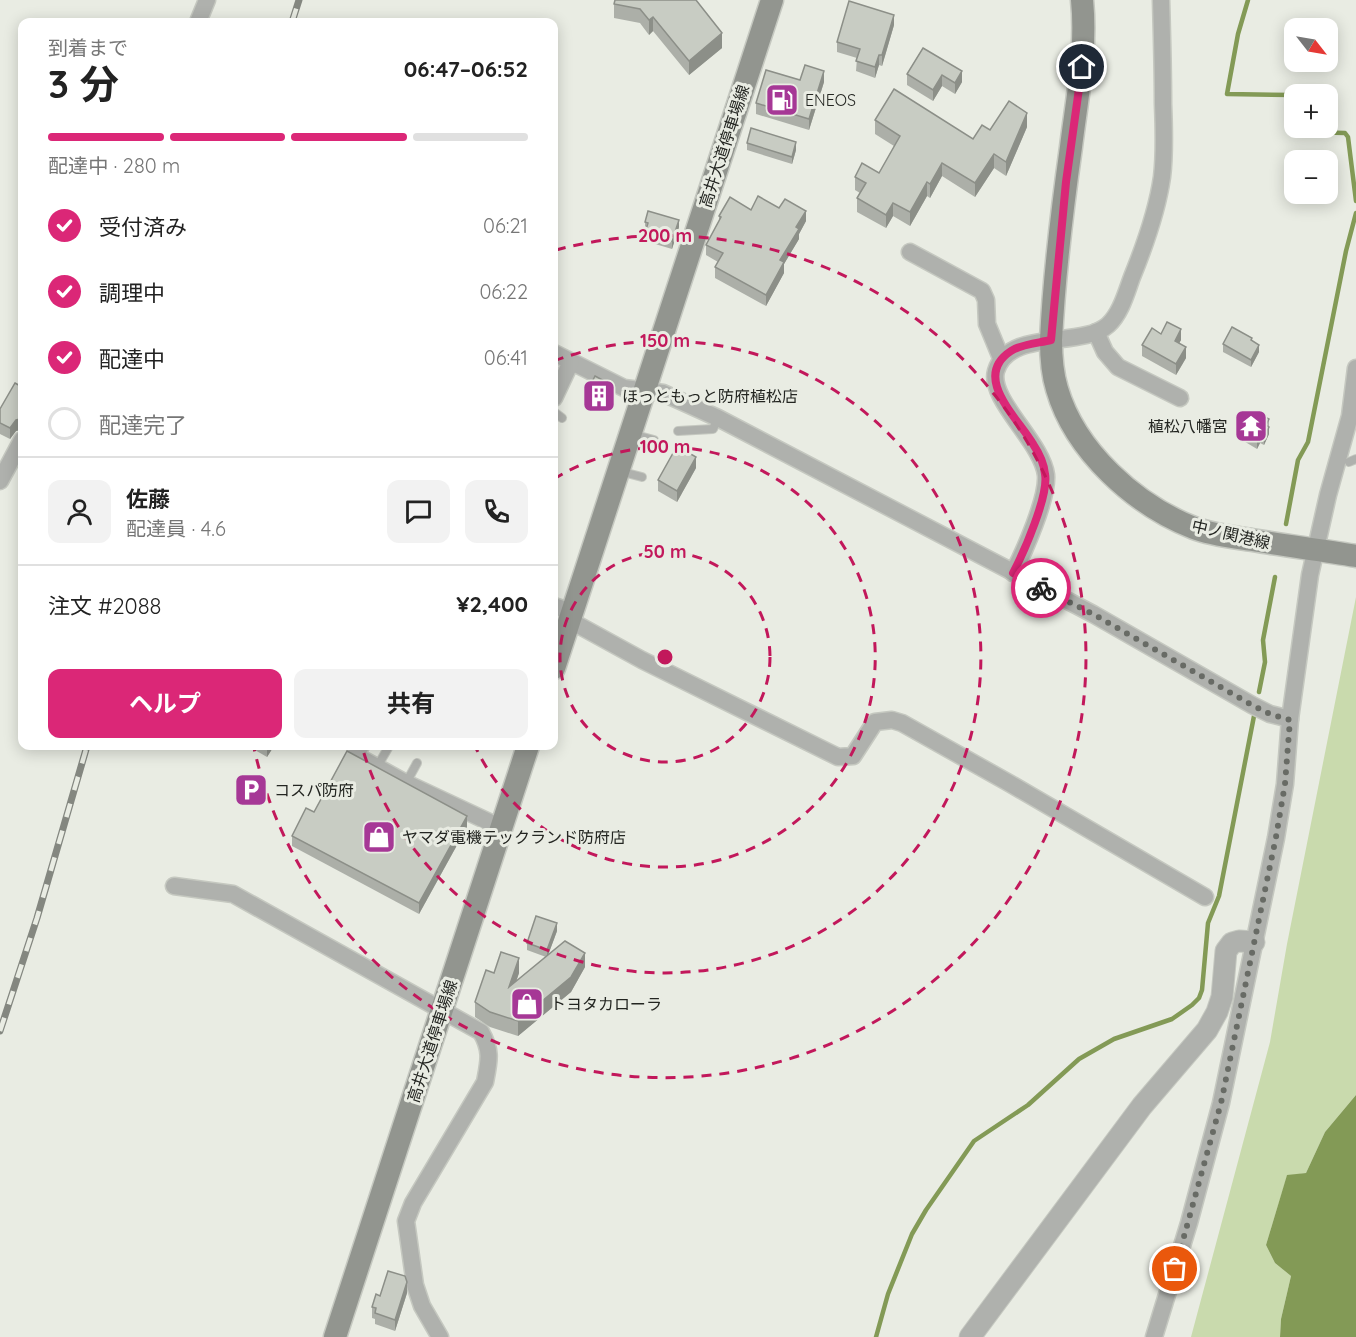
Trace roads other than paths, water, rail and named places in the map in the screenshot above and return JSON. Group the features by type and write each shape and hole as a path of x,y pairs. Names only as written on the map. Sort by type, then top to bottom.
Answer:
{"main road":[{"name":"高井大道停車場線","path":"558,648 565,613 619,471 772,0"},
{"name":"中ノ関港線","path":"1082,0 1084,21 1082,67 1066,182 1051,340 1052,365 1057,391 1071,423 1085,445 1126,488 1164,513 1195,528 1234,537 1349,555"},
{"name":"高井大道停車場線","path":"335,1337 527,750"}],"street":[{"path":"200,18 207,0"},
{"path":"1013,573 1044,496 1046,477 1043,463 1034,444 997,389 995,373 1001,358 1013,349 1096,332 1108,325 1119,310 1148,237 1162,177 1164,140 1161,0"},
{"path":"910,252 982,291 986,300 987,324 1001,358"},
{"path":"1096,332 1105,352 1118,367 1180,399"},
{"path":"558,355 624,388 663,393 718,418 1093,614 1252,705 1290,720"},
{"path":"558,390 571,362"},
{"path":"1154,1337 1189,1223 1221,1103 1278,827 1310,575 1328,495 1347,462 1356,368"},
{"path":"0,481 18,447"},
{"path":"565,613 642,660 838,757 853,756 875,722 892,720 902,723 1205,897"},
{"path":"358,750 355,755 376,767 502,828"},
{"path":"174,886 232,894 441,1012 481,1032 488,1045 489,1061 485,1082 413,1203 406,1221 415,1285 422,1306 440,1337"},
{"path":"970,1337 1142,1106 1207,1030 1222,997 1227,951 1232,943 1254,942"}],"lane":[{"path":"558,415 562,418"},
{"path":"678,431 713,429 718,418"},
{"path":"631,434 654,440"},
{"path":"619,471 642,477"},
{"path":"376,767 387,750"},
{"path":"406,783 417,764"}],"waterway":[{"path":"1248,0 1238,34 1227,94 1284,95"},
{"path":"1338,133 1345,133 1348,137 1356,201"},
{"path":"1286,524 1298,460 1308,442 1346,251 1356,213"},
{"path":"1259,692 1265,662 1263,640 1275,577"},
{"path":"876,1337 888,1294 912,1234 974,1141 1028,1105 1079,1059 1114,1039 1172,1019 1199,998 1202,990 1208,923 1219,896 1254,716"}],"railway":[{"path":"293,18 299,0"},
{"path":"0,1031 37,918 86,750"}],"place":[{"name":"ENEOS","path":"782,100"},
{"name":"ほっともっと防府植松店","path":"599,396"},
{"name":"植松八幡宮","path":"1251,426"},
{"name":"コスパ防府","path":"251,790"},
{"name":"ヤマダ電機テックランド防府店","path":"379,837"},
{"name":"トヨタカローラ","path":"527,1004"}]}
